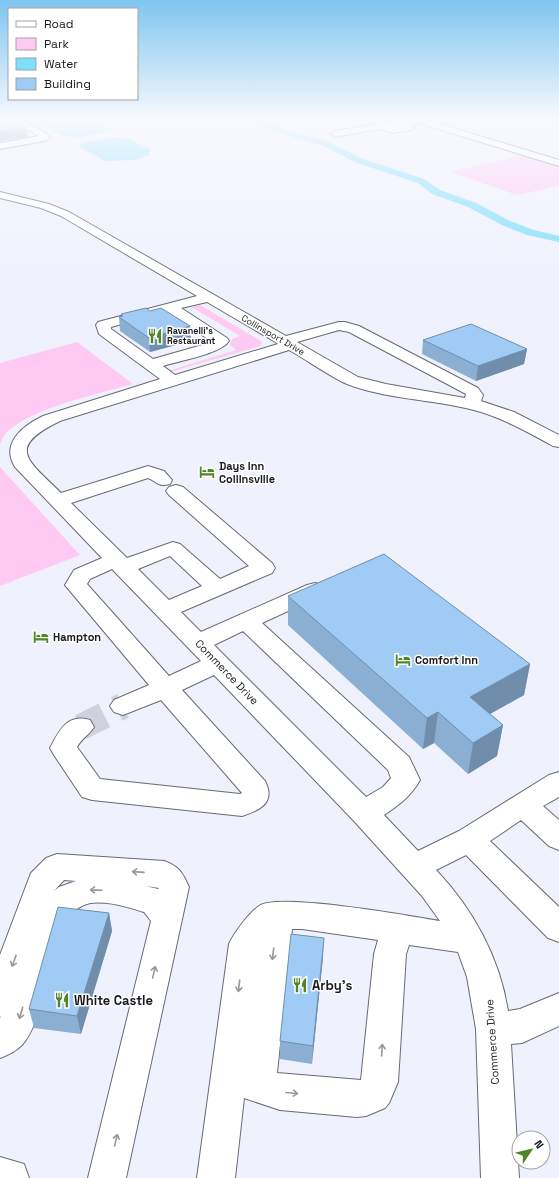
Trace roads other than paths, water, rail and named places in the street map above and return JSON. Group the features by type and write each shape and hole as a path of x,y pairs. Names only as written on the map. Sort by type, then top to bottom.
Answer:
{"street":[{"name":"Collinsport Drive","path":"0,195 45,206 66,214 352,380 372,387 471,404 489,409 515,419 559,442"},
{"path":"173,381 104,331 103,325 208,297"},
{"path":"150,365 211,347 222,341 169,308"},
{"name":"Commerce Drive","path":"471,404 475,395 472,391 354,329 339,326 173,381 54,417 38,425 24,438 18,445 18,453 21,463 121,563 415,867 437,892 459,921 470,939 484,977 493,1029 500,1178"},
{"path":"59,500 148,472 157,475 264,568 166,610"},
{"path":"82,727 71,734 63,748 65,753 92,789 242,805 248,804 256,796 254,789 76,585 82,574 173,548 217,588"},
{"path":"198,643 334,581"},
{"path":"246,621 399,764 406,780 393,796 364,813"},
{"path":"123,706 218,663"},
{"path":"415,867 469,839 559,783"},
{"path":"523,805 559,838"},
{"path":"469,839 559,928"},
{"path":"0,1001 42,882 57,866 164,874 170,879 174,887 107,1178"},
{"path":"0,1041 9,1035 18,1022 48,919 54,909 63,901 79,892 93,889 120,892 154,901 167,919"},
{"path":"216,1178 243,1079 274,915 302,915 470,939"},
{"path":"243,1079 280,1092 357,1099 367,1099 375,1094 380,1082 390,954 398,929"},
{"path":"493,1029 522,1026 559,1010"},
{"path":"0,1176 10,1178"}],"waterway":[{"path":"397,173 421,181 436,192 472,205 506,223 531,233 559,239"}],"tunnel":[{"path":"81,727 123,706"}],"place":[{"name":"Ravanelli's Restaurant","path":"155,336"},
{"name":"Days Inn Collinsville","path":"207,472"},
{"name":"Hampton","path":"41,637"},
{"name":"Comfort Inn","path":"403,660"},
{"name":"Arby's","path":"300,985"},
{"name":"White Castle","path":"62,1000"}]}
